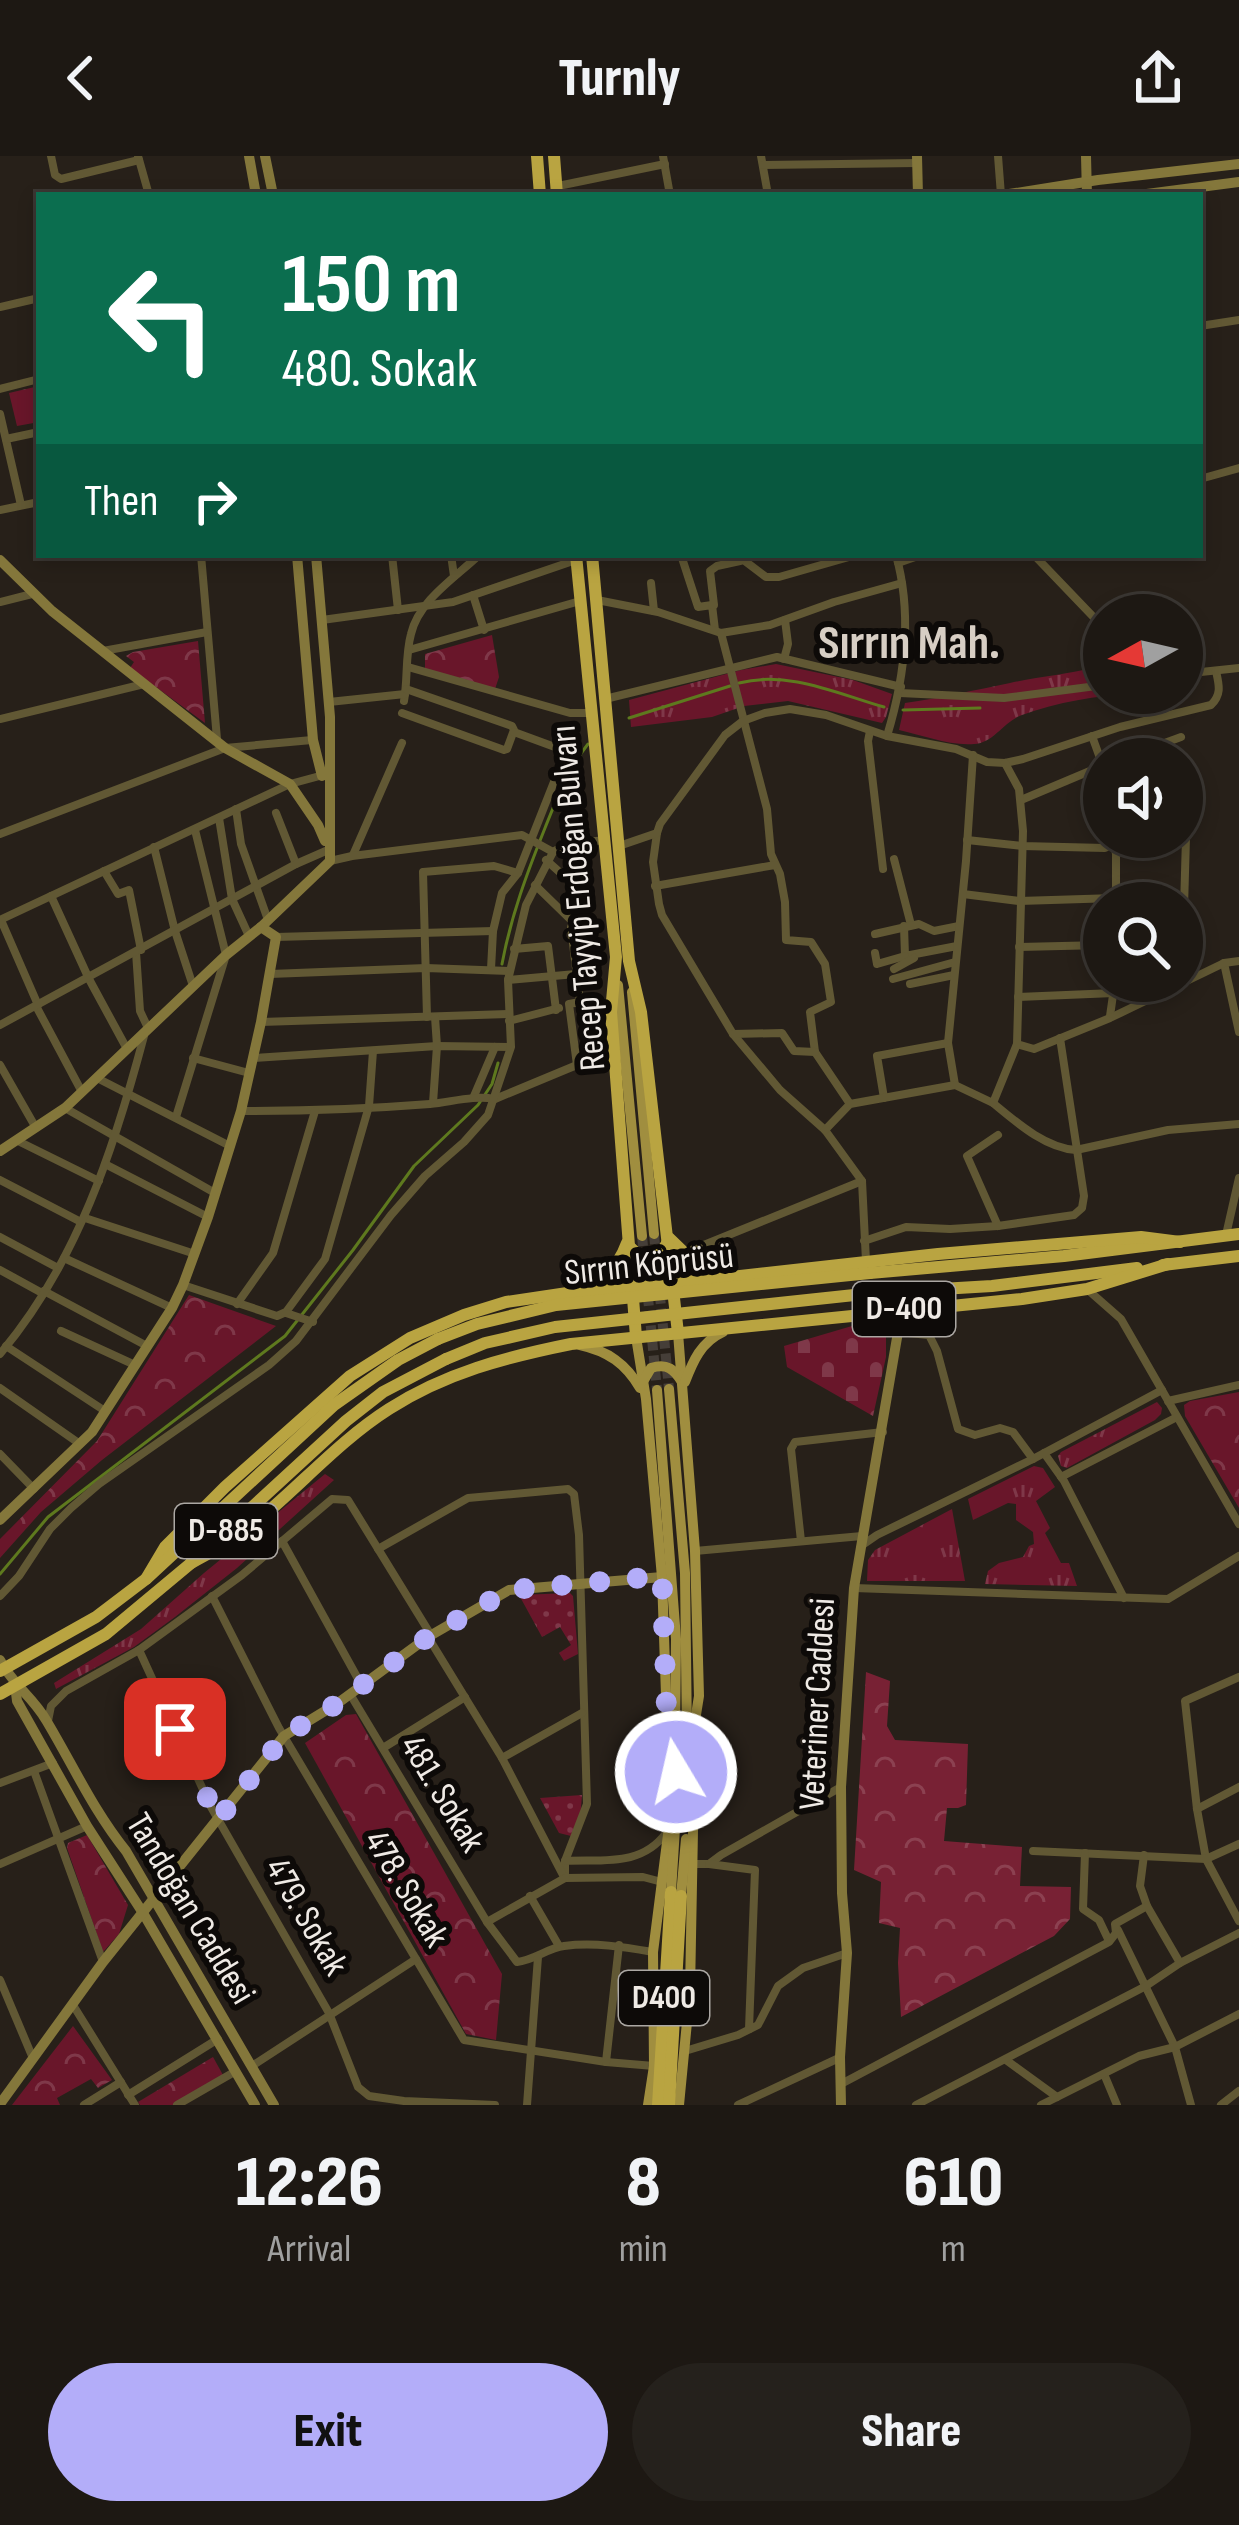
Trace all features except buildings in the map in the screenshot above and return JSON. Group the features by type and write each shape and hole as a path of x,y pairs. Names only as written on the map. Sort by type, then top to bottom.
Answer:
{"highway":[{"path":"537,156 540,192"},
{"path":"554,156 557,190"},
{"name":"Recep Tayyip Erdoğan Bulvarı","path":"576,558 604,840 623,959"},
{"name":"Recep Tayyip Erdoğan Bulvarı","path":"592,558 619,846 623,959"},
{"path":"623,959 610,1012 638,1256 657,1256 669,1238"},
{"path":"623,959 641,1012 678,1333"},
{"name":"D-885","path":"868,1267 1064,1256 1233,1235"},
{"path":"191,1563 232,1539 343,1443 424,1389 514,1354 636,1337 632,1288 639,1238"},
{"path":"574,1292 597,1283 639,1238"},
{"path":"669,1238 683,1254 724,1276"},
{"name":"D-400","path":"636,1337 1022,1299 1087,1289 1168,1264 1235,1259"},
{"name":"Sırrın Köprüsü","path":"191,1563 382,1392 484,1343 555,1327 873,1292 992,1286 1168,1264"},
{"name":"D-400","path":"724,1276 868,1267"},
{"name":"Sırrın Köprüsü","path":"146,1579 334,1405 398,1360 439,1339 477,1324 556,1305 868,1267"},
{"path":"146,1579 165,1546 225,1487 366,1364 410,1338 506,1302 724,1276"},
{"name":"D-885","path":"0,1694 106,1634 191,1563"},
{"name":"D-885","path":"1,1667 96,1617 146,1579"},
{"name":"D400","path":"658,2105 671,1890"},
{"name":"D400","path":"669,2105 671,1890"}],"main road":[{"name":"Recep Tayyip Erdoğan Bulvarı","path":"623,959 639,1238"},
{"path":"684,1385 698,1352 716,1335 742,1325"},
{"path":"671,1890 667,1832 699,1696 695,1551 678,1333"},
{"path":"636,1337 662,1576 667,1725 693,1830 690,1991 679,2105"},
{"path":"571,1344 602,1351 616,1360 646,1399"},
{"path":"644,1381 651,1368 659,1365 670,1367 684,1385"},
{"path":"648,2105 654,2066 653,1952 671,1890 682,1772 685,1573 663,1389"}],"street":[{"path":"51,156 55,175 61,179 139,158 148,192"},
{"path":"249,156 255,192"},
{"path":"266,156 272,192"},
{"path":"998,156 1002,192"},
{"path":"1086,156 1090,186"},
{"path":"767,192 762,160 917,159 918,192"},
{"path":"557,190 664,160 669,192"},
{"path":"1031,192 1239,164"},
{"path":"1162,192 1239,182"},
{"path":"0,307 36,299"},
{"path":"1203,326 1239,320"},
{"path":"0,389 36,380"},
{"path":"0,414 21,505"},
{"path":"6,439 36,433"},
{"path":"1203,478 1239,468"},
{"path":"0,510 36,502"},
{"path":"201,558 221,744"},
{"path":"297,558 314,740 325,775"},
{"path":"0,1151 65,1108 250,937 329,855 328,702 316,558"},
{"path":"392,558 398,610"},
{"path":"451,558 454,578"},
{"path":"405,695 411,633 423,607 476,558"},
{"path":"322,620 453,602 573,558"},
{"path":"682,558 698,607 712,605"},
{"path":"846,558 779,577 766,577 739,558 710,571 718,632 767,808 771,854 785,902 786,940 811,942 827,976 831,1002 810,1012 815,1052 850,1104"},
{"path":"1041,558 1083,605"},
{"path":"887,736 901,690 906,651 897,559"},
{"path":"0,560 32,594 221,744 290,784 318,825 329,855"},
{"path":"651,583 654,611"},
{"path":"597,600 654,611 718,632 785,620 902,584"},
{"path":"0,602 32,594"},
{"path":"473,595 484,630"},
{"path":"409,650 580,601"},
{"path":"784,658 788,644 785,620"},
{"path":"103,651 207,632"},
{"path":"604,699 777,657 901,690 1004,698 1083,688"},
{"path":"408,668 570,713 592,713"},
{"path":"1203,672 1239,668"},
{"path":"868,1267 862,1181 825,1130 780,1090 733,1034 662,915 652,862 660,824 725,734 743,721 778,711 826,715 887,736 1005,763 1211,705 1220,690 1216,671"},
{"path":"0,719 145,684"},
{"path":"328,702 405,695 512,726 514,732 504,750 402,713"},
{"path":"870,731 883,869"},
{"path":"491,969 502,893 518,872 565,754 514,732"},
{"path":"0,834 221,744 314,740"},
{"path":"352,856 402,743"},
{"path":"955,1085 948,1042 973,755"},
{"path":"993,1103 1017,1044 1021,800 1005,763"},
{"path":"82,1092 37,1006 1,920 290,784 325,775"},
{"path":"1021,800 1083,775"},
{"path":"0,1520 81,1444 105,1411 184,1285 216,1193 254,1058 276,937 264,923 236,809"},
{"path":"276,813 296,864"},
{"path":"219,818 232,899 250,937"},
{"path":"176,1117 226,955 195,830"},
{"path":"619,846 657,833"},
{"path":"0,1025 296,864 329,855 523,836 548,853 591,900"},
{"path":"484,1097 511,1047 509,975 526,905 548,853 566,844 604,840"},
{"path":"967,841 1083,847"},
{"path":"154,847 194,988"},
{"path":"894,859 907,925 905,956"},
{"path":"655,886 776,865"},
{"path":"433,1103 437,1046 426,968 423,872 494,866 518,872"},
{"path":"104,871 118,894 129,890 139,951 140,1011 147,1032 116,1138 83,1220 58,1268 3,1350 105,1411"},
{"path":"261,1022 508,1018 580,1002 574,923 535,885"},
{"path":"964,894 1019,901 1083,900"},
{"path":"51,896 128,1050"},
{"path":"875,934 907,925 934,931 960,926"},
{"path":"276,937 493,931"},
{"path":"1019,947 1083,945"},
{"path":"514,949 548,946 556,1010"},
{"path":"875,953 877,964 957,946"},
{"path":"940,948 893,974 956,962"},
{"path":"1203,973 1239,961"},
{"path":"1225,963 1239,1032"},
{"path":"270,974 426,968 491,969 509,975 576,974"},
{"path":"910,984 955,975"},
{"path":"1018,997 1083,994"},
{"path":"1110,1018 1113,1002"},
{"path":"1017,1044 1034,1048 1142,1002"},
{"path":"569,1004 577,1065"},
{"path":"733,1034 782,1033 794,1051 815,1052"},
{"path":"864,1241 906,1227 998,1226 1074,1215 1082,1208 1060,1038"},
{"path":"884,1098 877,1056 948,1042"},
{"path":"254,1058 437,1046 511,1047"},
{"path":"0,1596 71,1508 269,1365 313,1322 391,1215 488,1115 484,1097 495,1047"},
{"path":"241,1111 315,1111 484,1097 615,1050"},
{"path":"184,1285 277,1316 286,1312 325,1259 369,1106 373,1051"},
{"path":"193,1058 250,1073"},
{"path":"0,1065 37,1129"},
{"path":"97,1078 230,1146"},
{"path":"825,1130 850,1104 955,1085 993,1103 1027,1130 1066,1150 1168,1130 1239,1124"},
{"path":"65,1108 216,1193"},
{"path":"237,1304 273,1252 315,1111"},
{"path":"998,1135 968,1156 998,1226"},
{"path":"18,1141 99,1181"},
{"path":"105,1164 208,1217"},
{"path":"1233,1235 1239,1178"},
{"path":"0,1180 83,1220 195,1254"},
{"path":"683,1254 862,1181"},
{"path":"0,1238 58,1268"},
{"path":"64,1258 172,1308"},
{"path":"0,1270 147,1346"},
{"path":"1087,1289 1121,1319 1239,1524"},
{"name":"Veteriner Caddesi","path":"842,2105 847,1953 842,1787 854,1588 883,1432 897,1310"},
{"path":"286,1312 313,1322"},
{"path":"61,1331 135,1365"},
{"path":"898,1332 928,1335 937,1351 958,1429 975,1435 1000,1428 1012,1432 1034,1459"},
{"path":"1168,1401 1239,1385"},
{"path":"0,1388 81,1444"},
{"path":"695,1551 801,1541 861,1541 1044,1454 1162,1390"},
{"path":"1061,1477 1177,1417"},
{"path":"801,1541 791,1448 795,1442 883,1432"},
{"path":"0,1454 35,1490"},
{"path":"1044,1454 1061,1477 1124,1598"},
{"path":"378,1549 468,1498 568,1490 574,1494 586,1804 565,1861 565,1878"},
{"path":"48,1723 51,1706 66,1691 139,1650 332,1499 348,1500 502,1758 565,1878"},
{"name":"481. Sokak","path":"282,1541 383,1748 487,1922 518,1963 538,1957"},
{"path":"854,1588 1168,1599 1239,1556"},
{"path":"0,2104 103,1962 284,1736 429,1636 509,1590 662,1576"},
{"name":"478. Sokak","path":"212,1596 284,1736 464,2040 654,2066"},
{"name":"479. Sokak","path":"139,1650 218,1820 329,2013 358,2087 369,2096 403,2103 495,2105"},
{"name":"Tandoğan Caddesi","path":"1,1667 31,1697 48,1723 274,2105"},
{"path":"1239,1676 1185,1701 1206,1859 1239,1921"},
{"name":"Tandoğan Caddesi","path":"15,1685 16,1702 255,2105"},
{"path":"383,1748 465,1697"},
{"path":"502,1758 582,1713"},
{"path":"0,1783 52,1763"},
{"path":"34,1772 103,1962"},
{"path":"1197,1809 1239,1786"},
{"path":"709,1864 842,1787"},
{"path":"0,1864 87,1826"},
{"path":"565,1861 638,1857 667,1832"},
{"path":"1033,1851 1206,1859 1239,1844"},
{"path":"1085,1853 1083,1909 1099,1920 1109,1942"},
{"path":"1144,1855 1140,1886 1180,1963"},
{"path":"692,1864 755,1870 749,2029"},
{"path":"487,1922 565,1878 643,1877 671,1890"},
{"path":"530,1896 559,1946"},
{"path":"1114,1924 1147,1906"},
{"path":"840,2084 1109,1942 1114,1924"},
{"path":"1114,1924 1175,2047 1191,2105"},
{"path":"916,2105 1239,1933"},
{"path":"527,2105 538,1957 559,1946 619,1946 653,1952"},
{"path":"606,2062 619,1946"},
{"path":"685,2051 739,2036 758,2025 778,1986 802,1968 847,1953"},
{"path":"250,2066 416,1959"},
{"path":"0,1981 32,2056"},
{"path":"73,2005 135,2105"},
{"path":"1041,2105 1239,2014"},
{"path":"128,2095 218,2039"},
{"path":"737,2105 840,2057"},
{"path":"1006,2060 1057,2097"},
{"path":"177,2105 236,2071"},
{"path":"1104,2074 1117,2105"},
{"path":"84,2105 121,2082"},
{"path":"1221,2105 1239,2091"}],"green space":[{"path":"36,387 36,423 17,426 9,393"},
{"path":"492,635 499,677 495,689 425,669 425,654"},
{"path":"198,641 205,723 130,668 134,662 126,656"},
{"path":"776,664 853,680 892,694 886,717 882,723 788,701 631,727 629,700"},
{"path":"1083,669 1083,699 1015,718 974,744 899,730 905,703"},
{"path":"189,1295 276,1326 102,1460 41,1512 0,1558 0,1539 97,1441"},
{"path":"886,1316 886,1357 873,1416 787,1367 784,1346"},
{"path":"1239,1392 1239,1508 1185,1416 1184,1405"},
{"path":"1157,1402 1162,1408 1155,1420 1067,1468 1061,1466 1061,1452"},
{"path":"1034,1466 1043,1468 1055,1487 1036,1501 1050,1528 1045,1533 1061,1563 1069,1563 1077,1586 985,1584 988,1571 999,1563 1023,1557 1034,1544 1033,1532 1016,1520 1016,1504 1008,1503 973,1520 968,1499"},
{"path":"325,1474 334,1480 237,1568 134,1647 56,1689 54,1683 141,1629"},
{"path":"952,1509 965,1581 867,1581 868,1560 875,1550"},
{"path":"570,1593 578,1654 564,1661 559,1653 571,1645 560,1627 542,1637 519,1595"},
{"path":"866,1672 890,1681 887,1726 895,1740 968,1744 966,1805 947,1808 944,1841 1022,1847 1020,1886 1071,1887 1070,1919 1054,1936 901,2017 900,1928 879,1923 881,1882 854,1870"},
{"path":"356,1714 502,1974 496,2040 466,2034 305,1743 346,1715"},
{"path":"582,1795 579,1832 559,1833 540,1798"},
{"path":"87,1835 128,1905 119,1934 103,1952 67,1848 68,1843"},
{"path":"73,2026 112,2080 98,2088 91,2079 57,2098 60,2105 12,2105"},
{"path":"213,2057 223,2075 173,2105 138,2102"}],"waterway":[{"path":"739,683 794,681 884,707"},
{"path":"629,718 730,686"},
{"path":"903,710 980,708"},
{"path":"502,964 538,845 564,784 588,744"},
{"path":"0,1574 48,1517 285,1336 414,1166 478,1105 492,1084 498,1063"}],"tunnel":[{"path":"654,1234 669,1389"},
{"path":"642,1236 657,1390"}],"district":[{"name":"Sırrın Mah.","path":"909,643"}],"route":[{"path":"175,1729 218,1820 284,1736 428,1637 509,1590 662,1576 667,1725 676,1772"}]}
